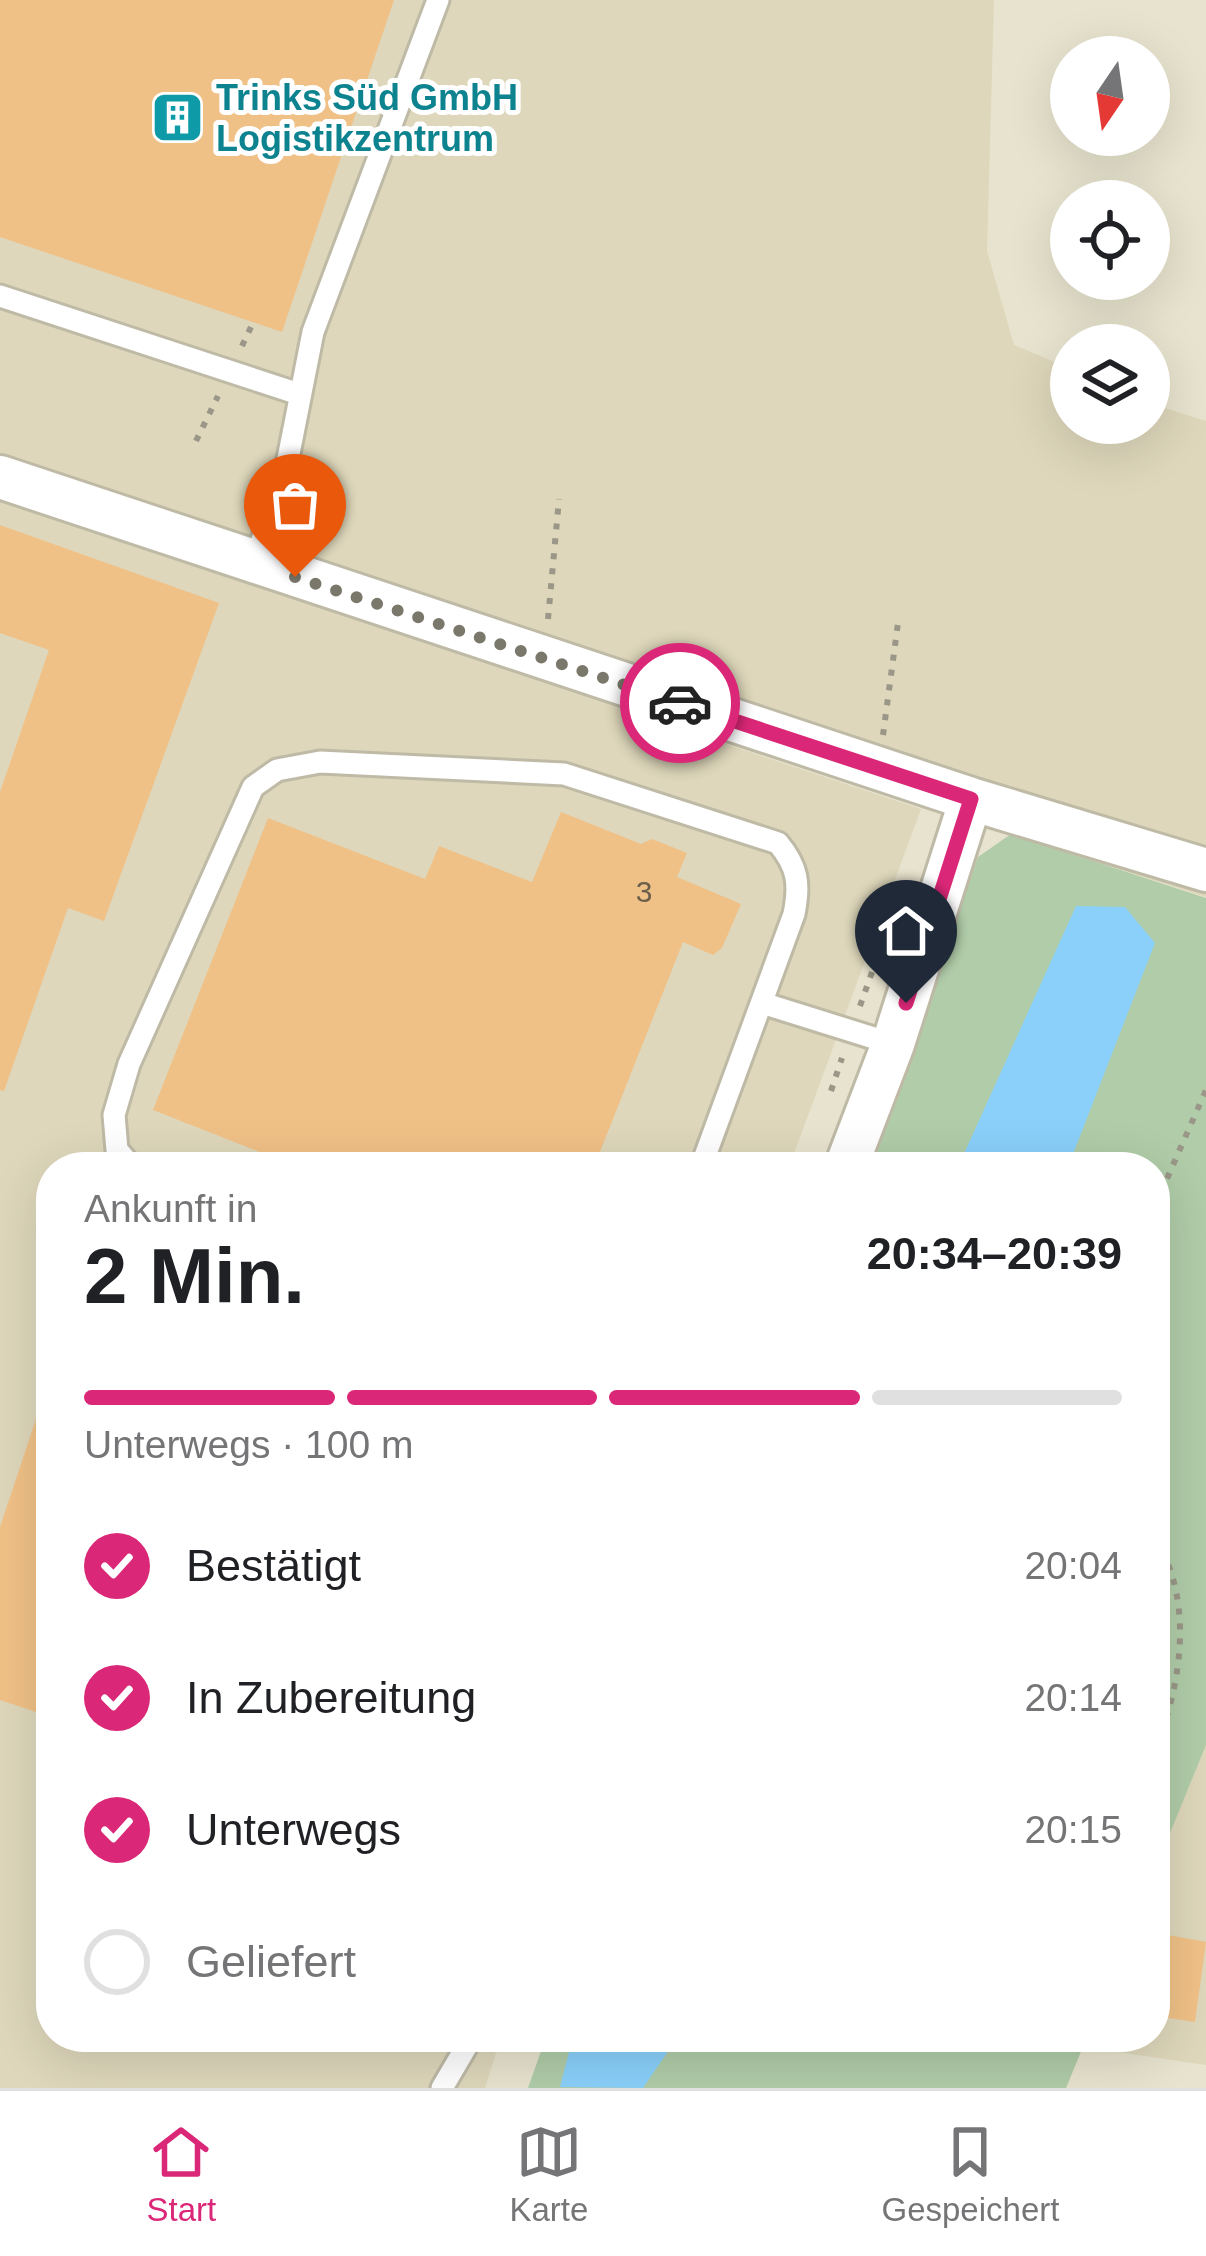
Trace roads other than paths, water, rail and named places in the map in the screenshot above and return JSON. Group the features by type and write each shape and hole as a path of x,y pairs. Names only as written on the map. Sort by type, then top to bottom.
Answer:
{"street":[{"path":"0,477 971,799 1206,870"},
{"path":"852,1152 893,1044 971,799"}],"lane":[{"path":"254,563 285,474 313,332 438,0"},
{"path":"0,296 299,394"},
{"path":"119,1152 114,1115 129,1064 253,787 277,770 320,762 564,774 778,843 793,860 800,885 707,1152"},
{"path":"762,1003 893,1044"},
{"path":"442,2088 463,2052"}],"water":[{"path":"1076,906 1125,907 1155,943 1074,1152 965,1152"},
{"path":"569,2052 668,2052 643,2088 560,2087"}],"place":[{"name":"Trinks Süd GmbH Logistikzentrum","path":"177,118"}]}
